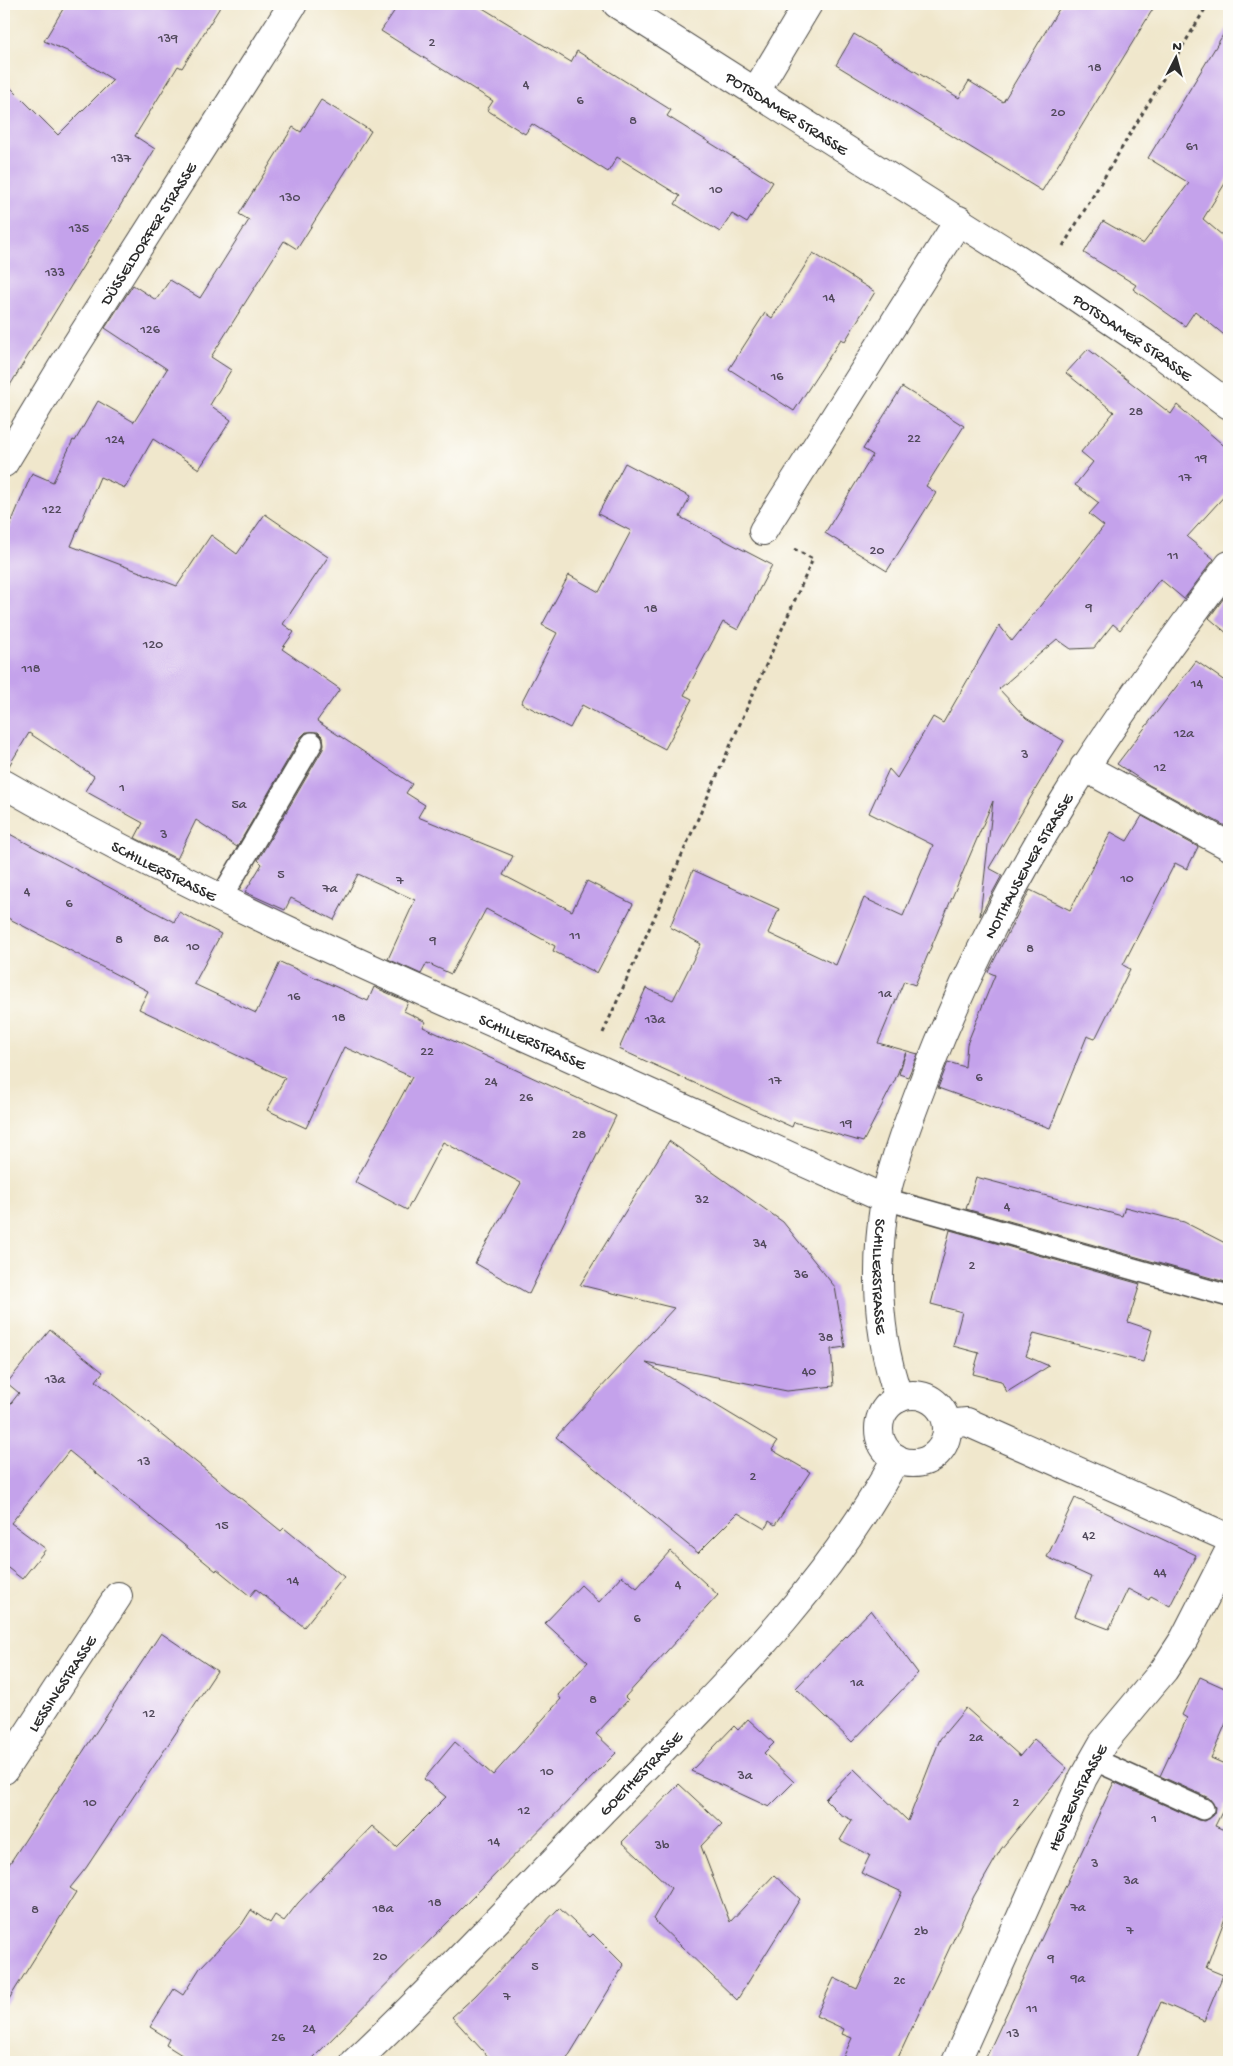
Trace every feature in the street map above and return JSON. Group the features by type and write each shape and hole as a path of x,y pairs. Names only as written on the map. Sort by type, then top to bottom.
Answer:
{"street":[{"name":"DÜSSELDORFER STRASSE","path":"4,463 62,367 294,4"},
{"name":"POTSDAMER STRASSE","path":"617,4 1045,276 1148,345 1229,404"},
{"path":"756,91 808,4"},
{"path":"763,532 959,220"},
{"name":"NOITHAUSENER STRASSE","path":"885,1199 890,1175 916,1102 966,979 1022,870 1084,767 1152,666 1229,564"},
{"path":"1084,767 1229,846"},
{"name":"SCHILLERSTRASSE","path":"4,784 221,898 390,978 885,1199 879,1242 881,1313 887,1357 899,1398"},
{"path":"911,1395 924,1396 935,1402 943,1412 946,1424 946,1436 941,1448 932,1457 920,1462 908,1462 896,1458 885,1448 879,1435 880,1420 887,1407 899,1398 911,1395"},
{"path":"946,1424 968,1422 1229,1538"},
{"name":"GOETHESTRASSE","path":"355,2062 426,1992 763,1645 823,1573 867,1510 896,1458"},
{"name":"HENZENSTRASSE","path":"956,2062 1052,1846 1093,1760 1103,1743 1153,1684 1174,1655 1229,1551"},
{"name":"LESSINGSTRASSE","path":"4,1770 118,1596"}],"lane":[{"path":"221,898 312,743"},
{"path":"885,1199 1229,1296"},
{"path":"1093,1760 1202,1809"}],"path":[{"path":"1045,276 1208,4"},
{"path":"589,1066 812,559 763,532"}],"building":[{"path":"66,4 222,4 182,68 178,66 135,136 155,149 4,395 4,81 58,135 113,80 67,51 44,41"},
{"path":"399,4 476,4 571,62 577,51 671,110 667,116 773,182 747,223 732,214 720,232 675,204 680,196 617,157 608,172 532,124 525,134 487,110 493,101 381,31"},
{"path":"1062,4 1156,4 1042,191 836,65 854,34 959,98 969,81 1003,102"},
{"path":"1229,25 1229,177 1203,219 1229,241 1229,339 1195,311 1185,326 1133,289 1136,285 1084,253 1103,221 1143,244 1189,183 1148,158"},
{"path":"321,100 371,131 297,249 284,241 211,357 231,370 210,405 231,420 199,469 153,439 125,488 100,477 71,546 177,586 211,535 237,554 265,514 328,557 283,624 294,632 282,649 340,689 317,721 412,784 406,793 425,805 418,817 513,856 503,875 572,911 587,881 633,904 597,973 553,951 555,946 486,909 451,974 427,963 421,974 388,959 415,900 358,874 334,920 291,898 285,910 245,892 262,864 258,860 323,749 323,737 318,732 306,732 301,737 237,847 196,820 177,859 135,838 143,823 85,791 94,776 29,733 7,769 4,768 4,540 32,473 53,482 73,440 75,441 98,401 134,422 167,369 105,328 133,285 156,300 170,280 200,298 249,220 239,214 293,127 301,132"},
{"path":"813,253 875,292 845,341 841,339 794,411 729,369 765,313 772,318"},
{"path":"1088,349 1171,414 1177,405 1229,450 1229,491 1187,537 1214,559 1184,599 1160,579 1120,630 1113,624 1094,648 1071,649 1057,639 999,689 1026,718 1064,741 989,868 1002,875 980,916 993,801 915,985 904,981 878,1043 918,1054 908,1077 899,1074 906,1052 895,1080 863,1142 794,1122 792,1127 619,1049 646,988 673,1000 701,944 670,927 693,870 779,909 768,933 836,965 864,898 903,916 933,845 869,813 889,769 897,778 933,717 943,723 999,625 1012,641 1104,526 1089,514 1099,503 1075,485 1093,462 1081,452 1114,412 1066,373"},
{"path":"902,387 964,426 926,486 936,493 887,571 825,533 873,455 863,449"},
{"path":"625,463 690,497 680,517 772,565 738,630 723,622 684,695 692,699 665,749 582,705 570,728 521,703 557,633 542,625 569,575 599,592 631,531 598,514"},
{"path":"1229,591 1229,635 1209,618"},
{"path":"1196,661 1229,684 1229,828 1149,785 1117,764"},
{"path":"1142,816 1198,847 1187,869 1175,863 1123,965 1130,969 1095,1039 1087,1036 1050,1128 938,1088 948,1062 965,1067 967,1044 995,975 988,972 1030,890 1070,910 1111,832 1127,841"},
{"path":"4,831 174,922 179,912 221,934 194,984 256,1013 280,962 368,1001 374,987 408,1002 404,1011 426,1022 423,1027 616,1116 529,1294 475,1263 521,1183 443,1142 407,1210 355,1182 412,1077 344,1047 306,1128 267,1110 285,1078 139,1009 148,991 4,916"},
{"path":"669,1141 783,1222 835,1287 845,1347 831,1349 834,1386 787,1391 646,1363 777,1442 772,1450 810,1472 775,1525 769,1521 765,1529 738,1513 698,1553 556,1437 674,1308 580,1285"},
{"path":"976,1177 1122,1216 1125,1207 1184,1222 1229,1245 1229,1283 966,1209"},
{"path":"950,1230 1140,1284 1128,1322 1152,1330 1143,1362 1034,1333 1026,1356 1049,1366 1007,1392 1001,1381 973,1374 979,1353 953,1346 962,1312 931,1304"},
{"path":"50,1330 103,1372 96,1381 281,1531 284,1528 344,1577 304,1627 256,1589 250,1596 217,1569 216,1571 69,1451 11,1523 46,1549 22,1579 4,1565 4,1412 19,1393 7,1383"},
{"path":"1075,1498 1196,1555 1170,1606 1151,1596 1149,1600 1128,1589 1109,1629 1075,1616 1091,1577 1047,1557"},
{"path":"670,1551 718,1595 625,1697 628,1700 596,1734 616,1753 309,2062 193,2062 166,2045 169,2039 150,2027 174,1989 183,1995 200,1968 242,1924 251,1910 270,1923 275,1915 284,1921 298,1903 372,1826 396,1847 446,1797 424,1779 455,1742 493,1775 561,1699 558,1695 588,1662 545,1623 581,1585 599,1602 622,1576 637,1588"},
{"path":"871,1610 918,1673 852,1742 796,1688"},
{"path":"161,1633 217,1671 86,1868 70,1888 76,1892 4,2007 4,1872"},
{"path":"1200,1677 1229,1690 1229,1716 1211,1758 1229,1766 1229,1798 1215,1826 1229,1832 1229,1908 1206,1968 1223,1975 1204,2021 1161,2002 1135,2062 984,2062 1114,1782 1198,1820 1205,1821 1214,1815 1215,1807 1209,1798 1160,1776 1187,1718 1182,1715"},
{"path":"966,1708 1020,1756 1034,1739 1067,1768 1001,1849 974,1896 896,2062 841,2062 852,2038 842,2034 844,2029 816,2016 834,1978 857,1989 902,1892 861,1873 870,1855 840,1840 852,1820 840,1814 825,1799 854,1769 908,1821 940,1739"},
{"path":"748,1719 774,1743 764,1753 794,1782 769,1807 691,1771 734,1726 738,1730"},
{"path":"679,1784 722,1824 701,1846 730,1922 774,1875 800,1899 737,2000 653,1919 671,1888 622,1842"},
{"path":"559,1908 590,1937 593,1934 624,1965 565,2062 493,2062 452,2017 475,1996"}]}
